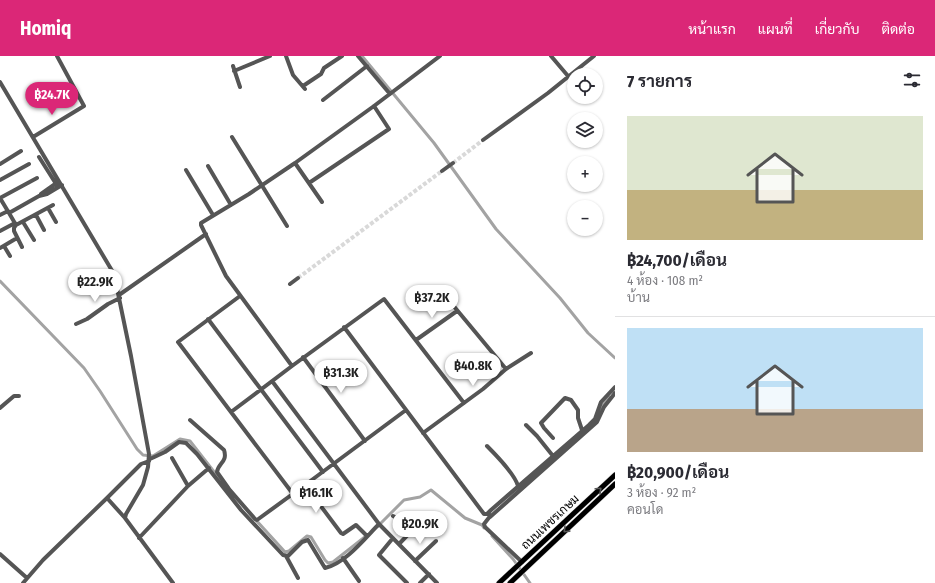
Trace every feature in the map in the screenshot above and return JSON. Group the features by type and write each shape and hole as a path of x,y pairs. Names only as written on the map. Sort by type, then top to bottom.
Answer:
{"main road":[{"name":"ถนนเพชรเกษม","path":"499,583 615,475"},
{"name":"ถนนเพชรเกษม","path":"510,583 615,484"}],"street":[{"path":"33,137 84,106 57,56"},
{"path":"240,87 234,68 270,56"},
{"path":"286,56 293,75 304,88 321,74 324,68 342,56"},
{"path":"358,56 391,93"},
{"path":"292,366 226,276 201,224 295,163 440,56"},
{"path":"551,56 567,75"},
{"path":"578,68 594,56"},
{"path":"323,100 367,66"},
{"path":"483,140 567,77"},
{"path":"0,82 59,184 112,270 119,296 149,458 141,490 125,518"},
{"path":"309,183 389,129 374,106"},
{"path":"232,138 287,226"},
{"path":"0,164 21,151"},
{"path":"39,157 59,184"},
{"path":"295,163 322,202"},
{"path":"0,180 29,164"},
{"path":"442,171 450,165"},
{"path":"208,166 231,205"},
{"path":"186,170 213,215"},
{"path":"22,247 13,230 15,224 0,198 37,178"},
{"path":"0,215 39,196 59,184"},
{"path":"0,231 23,222 53,205"},
{"path":"48,208 56,222"},
{"path":"36,215 44,230"},
{"path":"23,222 34,240"},
{"path":"76,324 87,319 206,234"},
{"path":"10,256 2,247 17,238"},
{"path":"290,284 298,278"},
{"path":"240,296 178,342 293,494"},
{"path":"231,412 303,357 384,299 464,403"},
{"path":"452,304 506,369"},
{"path":"416,340 457,311"},
{"path":"208,319 323,472"},
{"path":"344,327 486,514 491,514 597,422 604,407 615,393"},
{"path":"423,433 464,403 506,369 531,353"},
{"path":"303,357 365,441"},
{"path":"272,381 380,524 437,583"},
{"path":"519,564 485,527 484,524 491,514 518,486 594,419 601,402 615,387"},
{"path":"0,408 14,396 20,396"},
{"path":"554,438 541,423 565,398 571,400 578,410 578,418 582,430"},
{"path":"190,420 224,450 224,460 217,469 217,472 229,489 257,520 406,410"},
{"path":"526,425 553,456"},
{"path":"23,583 54,549 138,466 149,458 165,452 181,442 194,450 241,510 283,555 286,556 298,578"},
{"path":"487,446 509,472 518,486"},
{"path":"172,458 188,486"},
{"path":"139,538 188,486 209,468"},
{"path":"305,486 341,533 343,534 356,525 367,536"},
{"path":"107,498 125,518 173,583"},
{"path":"393,516 404,522 412,530"},
{"path":"399,544 422,520"},
{"path":"286,556 305,540 308,540 325,568 352,551 380,524"},
{"path":"393,538 379,555 407,583"},
{"path":"416,561 436,541"},
{"path":"0,554 27,578"},
{"path":"343,558 358,581"},
{"path":"420,583 429,574"}],"waterway":[{"path":"362,56 434,143 496,229 560,298 588,333 615,358"},
{"path":"0,281 84,368 137,449 143,455 153,456 180,439 190,441 222,482"},
{"path":"601,409 609,397"},
{"path":"378,526 404,500 420,497 431,490 465,518 482,525 484,528"},
{"path":"255,519 285,552 289,551 307,536 311,537 328,563 333,562 366,536"},
{"path":"492,536 513,559 530,583"}],"tunnel":[{"path":"453,163 483,140"},
{"path":"298,278 442,171"}]}
